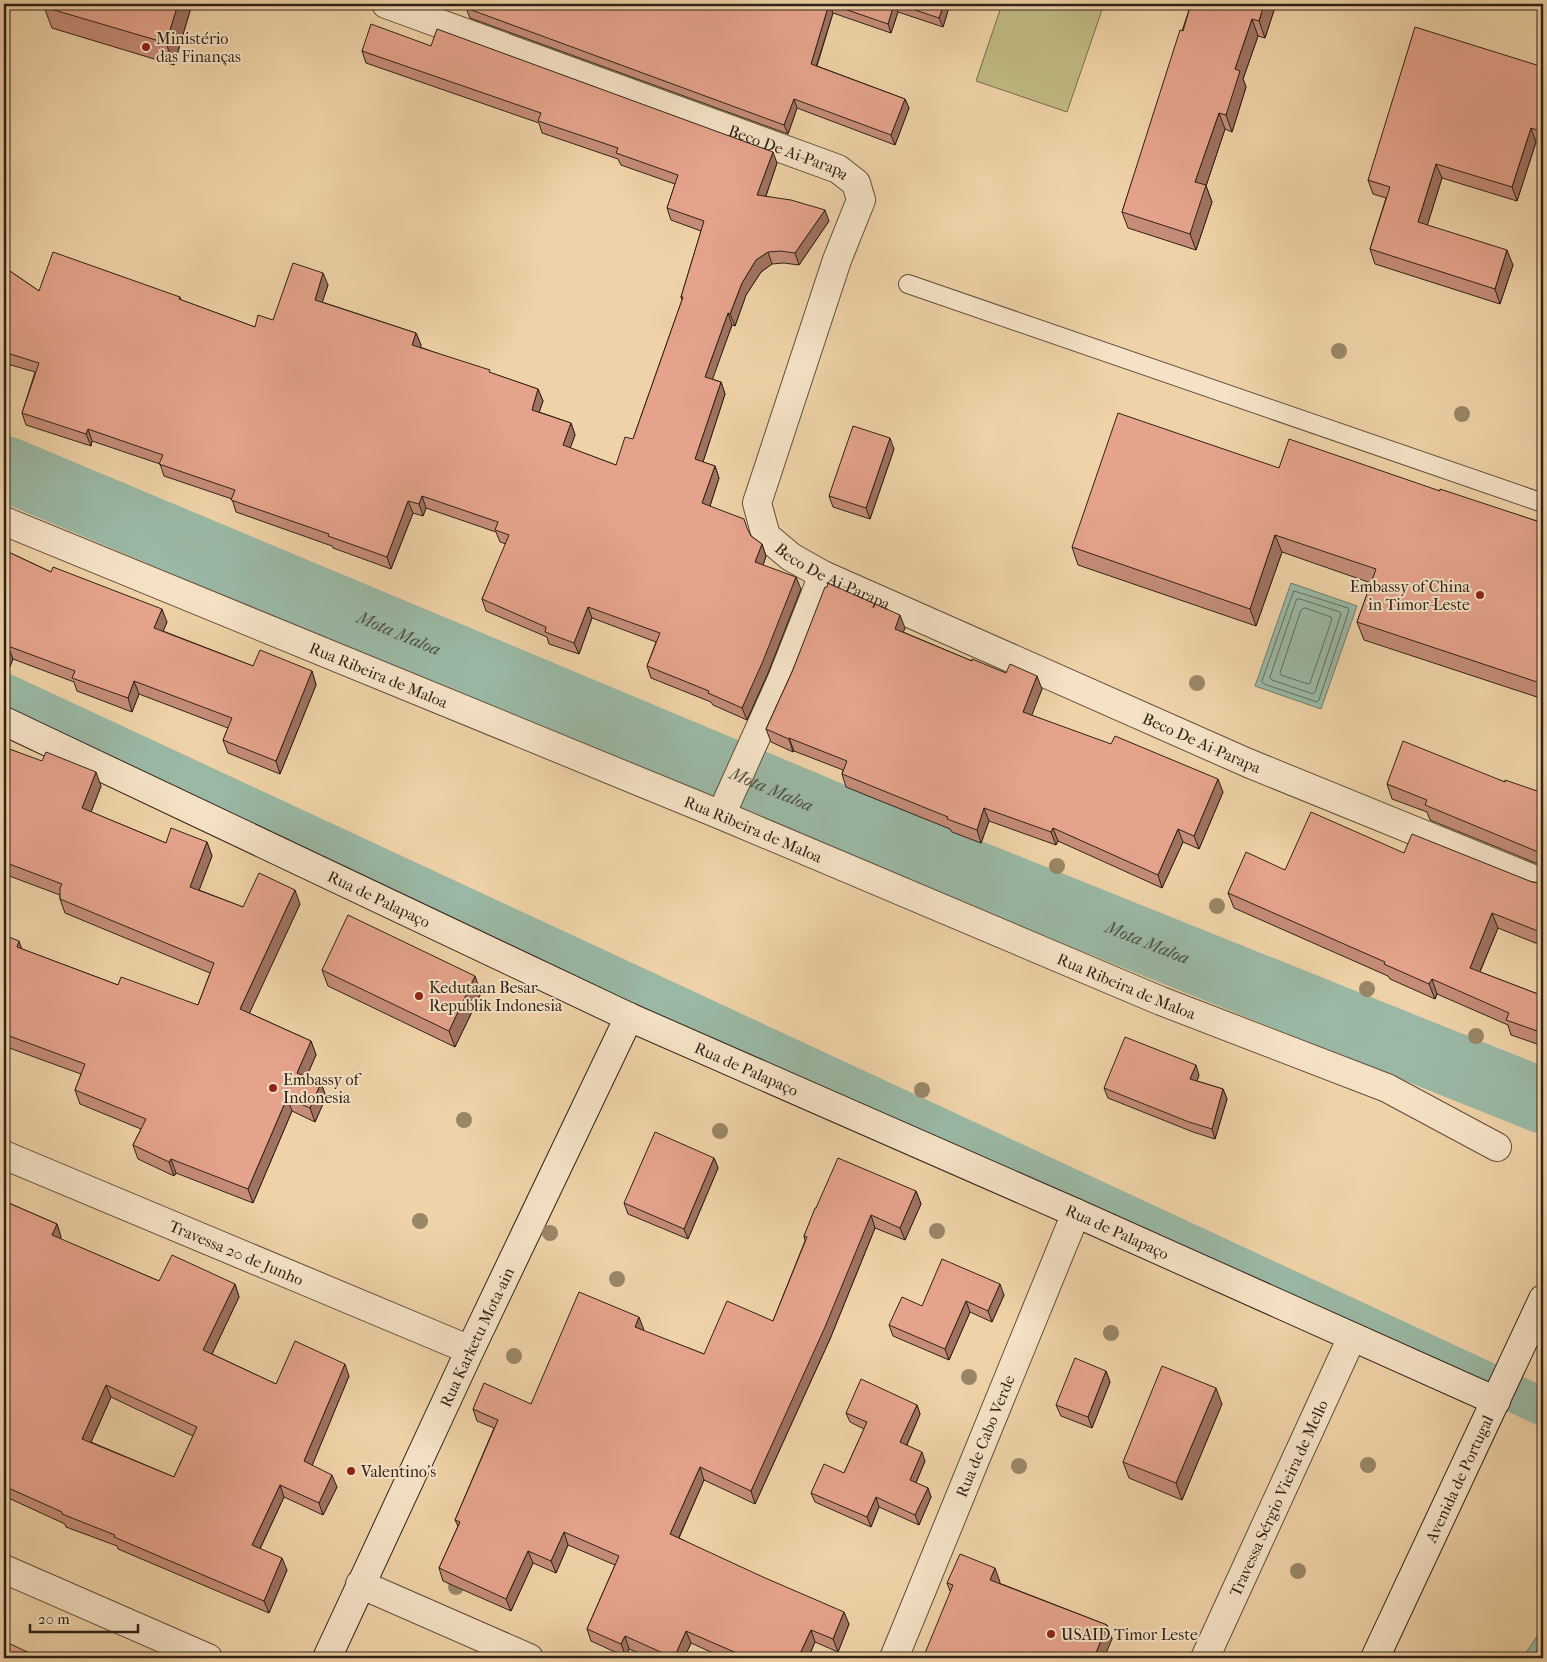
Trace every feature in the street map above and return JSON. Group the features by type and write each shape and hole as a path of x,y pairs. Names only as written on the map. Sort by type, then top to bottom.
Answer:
{"street":[{"name":"Beco De Ai-Parapa","path":"386,4 838,169 856,183 861,200 837,260 757,503 766,536 791,557 823,575 1248,763 1543,883"},
{"name":"Rua Ribeira de Maloa","path":"4,521 721,815 1162,1001 1387,1088 1497,1147"},
{"path":"721,815 782,679 823,575"},
{"name":"Rua de Palapaço","path":"4,721 629,1017 1076,1213 1496,1401"},
{"name":"Rua Karketu Mota-ain","path":"327,1658 470,1350 629,1017"},
{"name":"Travessa 20 de Junho","path":"4,1155 470,1350"},
{"name":"Rua de Cabo Verde","path":"894,1658 1076,1213"},
{"name":"Avenida de Portugal","path":"1375,1658 1543,1299"},
{"name":"Travessa Sérgio Vieira de Mello","path":"1205,1658 1352,1337"},
{"path":"4,1568 208,1658"},
{"path":"360,1584 529,1658"}],"lane":[{"path":"908,284 1543,503"}],"shaded area":[{"path":"1002,4 1104,4 1067,112 976,81"}],"water":[{"path":"1291,583 1357,606 1321,709 1255,686"},
{"path":"1543,1628 1543,1658 1522,1658"}],"building":[{"path":"45,4 178,4 166,43 44,7"},
{"path":"468,4 829,4 811,64 905,99 891,135 794,99 784,125 466,8"},
{"path":"830,4 894,4 888,24"},
{"path":"897,4 944,4 939,18"},
{"path":"1191,4 1264,4 1259,21 1252,19 1235,69 1240,71 1226,115 1219,113 1195,182 1206,185 1190,234 1122,212 1180,30 1183,31"},
{"path":"371,24 431,46 437,29 773,152 757,195 791,200 825,210 795,253 768,252 756,260 742,283 730,314 728,313 705,377 721,382 695,459 715,466 702,503 744,519 751,536 762,544 755,562 796,577 763,661 742,708 708,693 709,691 647,666 660,633 588,607 574,643 545,632 546,627 482,599 509,535 495,530 498,522 422,496 419,504 408,501 387,557 328,536 329,534 231,500 235,490 159,464 163,455 88,429 86,434 22,413 39,363 4,352 4,267 39,291 53,252 180,297 179,299 255,327 258,315 273,320 293,263 323,273 315,300 416,333 412,345 490,370 489,372 538,389 532,410 571,423 563,445 616,465 625,437 633,439 683,297 681,297 704,221 667,208 678,175 616,153 618,148 538,121 541,113 362,51"},
{"path":"1415,27 1543,67 1543,86 1539,100 1543,102 1543,132 1531,128 1512,187 1436,164 1418,222 1507,250 1495,289 1370,249 1390,187 1368,180"},
{"path":"1118,413 1279,468 1289,439 1440,491 1440,489 1543,523 1543,684 1357,622 1376,569 1275,535 1250,609 1072,547"},
{"path":"853,426 890,438 866,508 829,496"},
{"path":"4,550 51,572 53,567 162,609 154,628 253,666 260,650 312,671 276,761 223,740 232,718 134,681 128,698 72,678 75,671 8,646 4,657"},
{"path":"828,583 900,615 895,629 1006,673 1010,664 1037,676 1023,712 1111,744 1115,736 1218,779 1194,836 1178,829 1158,875 1053,828 1051,832 984,808 977,830 842,774 847,761 766,729 792,672"},
{"path":"1403,741 1505,782 1505,780 1543,793 1543,854 1425,805 1427,800 1387,784"},
{"path":"4,747 42,761 46,752 96,772 82,808 166,843 171,828 207,842 190,887 243,907 259,873 295,890 240,1009 311,1041 297,1073 321,1083 310,1108 287,1098 248,1189 171,1159 169,1162 133,1145 146,1119 75,1090 85,1064 4,1034 4,935 19,941 17,947 118,985 121,977 198,1005 214,963 60,899 62,884 4,862"},
{"path":"1311,812 1404,853 1412,834 1532,882 1543,882 1543,933 1492,913 1470,968 1543,996 1543,1033 1506,1020 1509,1013 1432,979 1429,984 1384,964 1385,962 1228,893 1246,852 1285,870"},
{"path":"348,915 475,976 449,1031 322,970"},
{"path":"1125,1037 1196,1065 1190,1079 1223,1089 1212,1129 1189,1122 1104,1088"},
{"path":"655,1132 714,1158 684,1229 624,1203"},
{"path":"838,1158 916,1191 900,1228 871,1215 825,1327 751,1491 700,1467 670,1534 844,1612 833,1639 811,1630 798,1658 748,1658 686,1631 674,1658 625,1636 621,1644 587,1629 619,1556 564,1532 551,1561 528,1551 506,1599 439,1568 460,1522 455,1520 498,1420 473,1409 484,1383 531,1404 579,1292 639,1317 635,1327 704,1354 727,1301 773,1321 807,1237 804,1236 815,1208"},
{"path":"4,1201 57,1224 52,1235 159,1281 172,1255 235,1284 203,1350 276,1384 295,1341 345,1364 304,1461 332,1475 319,1503 280,1485 252,1545 282,1558 264,1601 114,1537 115,1535 62,1514 62,1512 4,1486","holes":["106,1385 197,1427 174,1477 82,1439"]},
{"path":"942,1259 1000,1284 988,1311 966,1301 945,1349 889,1325 902,1297 922,1306"},
{"path":"1075,1358 1106,1371 1088,1417 1056,1405"},
{"path":"1162,1366 1216,1388 1176,1483 1123,1462"},
{"path":"861,1379 917,1405 900,1442 922,1452 910,1480 928,1488 915,1515 876,1497 867,1517 811,1493 824,1464 844,1473 867,1422 846,1413"},
{"path":"960,1554 995,1568 990,1580 1107,1625 1094,1658 923,1658 953,1585 947,1583"},
{"path":"4,1641 40,1658 4,1658"},
{"path":"44,1653 55,1658 41,1658"},
{"path":"96,1653 107,1658 93,1658"}],"waterway":[{"name":"Mota Maloa","path":"4,468 919,851 1543,1101"},
{"path":"4,486 1543,1120"},
{"path":"4,692 1543,1407"}],"place":[{"name":"Ministério das Finanças","path":"146,47"},
{"name":"Embassy of China in Timor-Leste","path":"1480,595"},
{"name":"Kedutaan Besar Republik Indonesia","path":"419,996"},
{"name":"Embassy of Indonesia","path":"273,1088"},
{"name":"Valentino's","path":"351,1471"},
{"name":"USAID Timor Leste","path":"1051,1634"}]}
